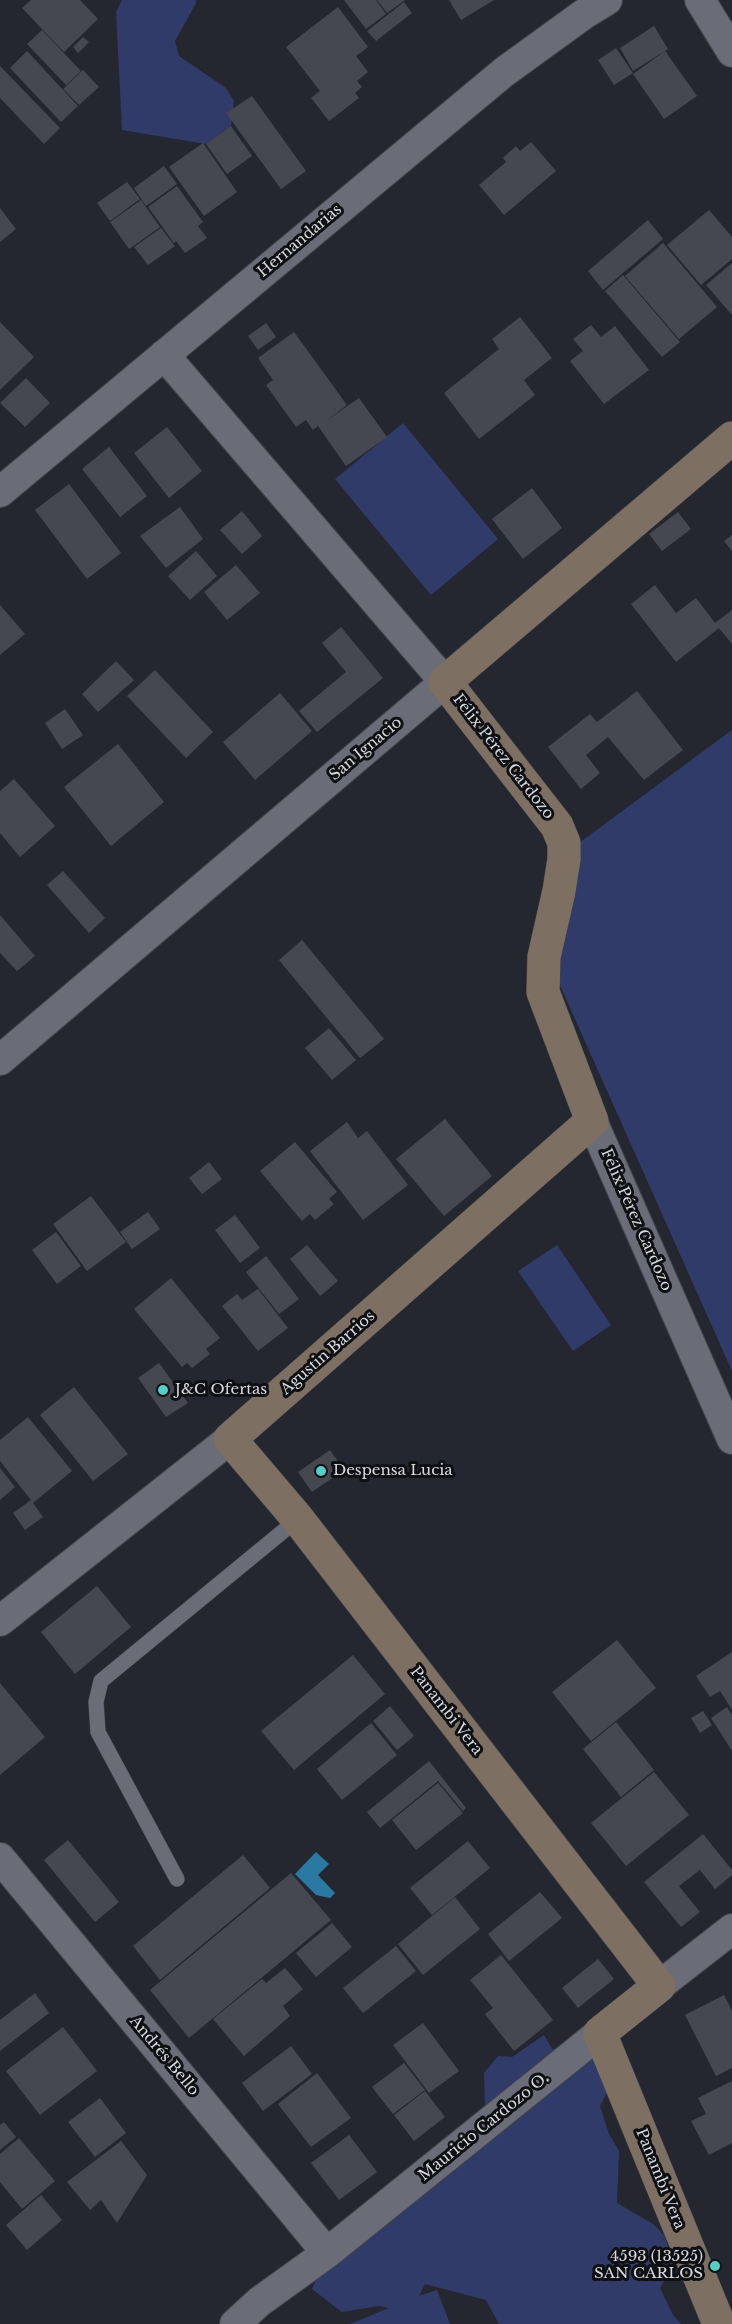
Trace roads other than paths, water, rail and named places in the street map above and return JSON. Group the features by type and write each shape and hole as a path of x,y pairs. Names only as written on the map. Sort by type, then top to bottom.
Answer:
{"street":[{"name":"Hernandarias","path":"0,492 504,72 607,0"},
{"path":"700,0 732,52"},
{"name":"Félix Pérez Cardozo","path":"164,355 445,682 557,826 564,843 564,859 544,957 543,992 592,1121 732,1439"},
{"name":"San Ignacio","path":"0,1060 732,438"},
{"name":"Agustin Barrios","path":"0,1621 230,1439 592,1121"},
{"name":"Panambi Vera","path":"230,1439 298,1519 660,1986"},
{"name":"Andrés Bello","path":"0,1858 327,2253"},
{"name":"Mauricio Cardozo O.","path":"235,2324 264,2313 327,2253 732,1929"},
{"name":"Panambi Vera","path":"600,2033 719,2324"}],"lane":[{"path":"177,1879 98,1732 96,1702 101,1681 298,1519"}],"place":[{"name":"J&C Ofertas","path":"163,1390"},
{"name":"Despensa Lucia","path":"321,1471"},
{"name":"4593 (13525) SAN CARLOS","path":"715,2266"}]}
